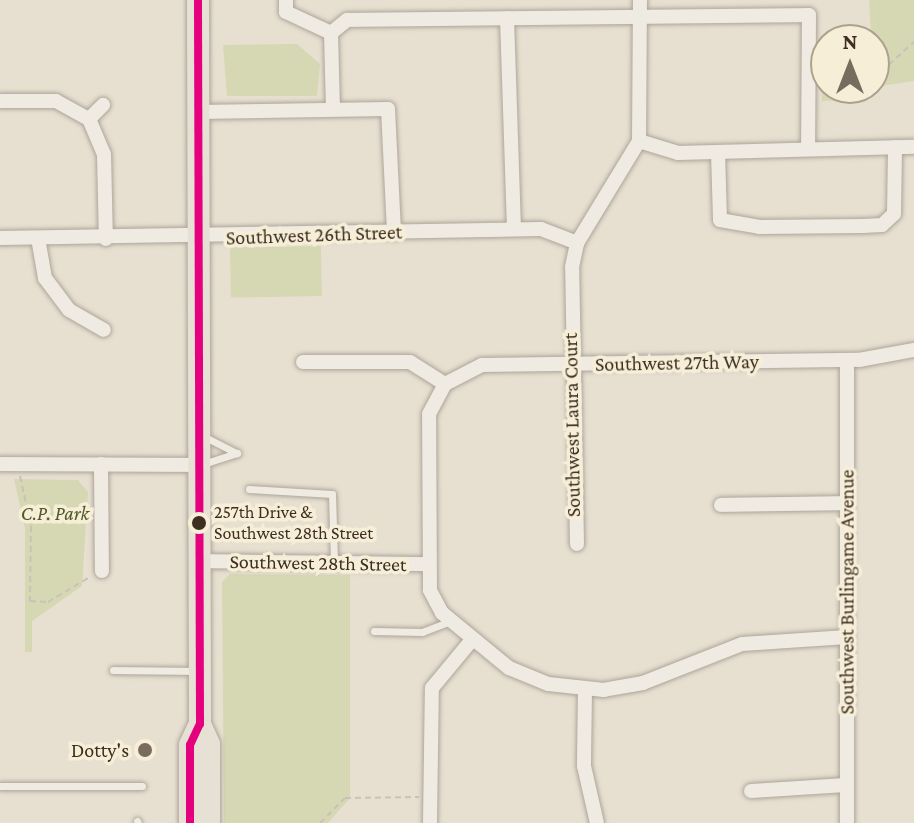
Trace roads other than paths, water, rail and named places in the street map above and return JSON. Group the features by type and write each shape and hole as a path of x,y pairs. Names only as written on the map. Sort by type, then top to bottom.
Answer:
{"main road":[{"path":"198,0 200,724 209,744 209,823"},
{"path":"190,823 190,745 200,724"}],"street":[{"path":"286,0 286,12 331,33"},
{"path":"577,243 639,141 640,0"},
{"path":"331,33 347,20 809,15 808,148"},
{"path":"507,18 514,229"},
{"path":"331,33 333,109"},
{"path":"0,101 56,101 89,119 104,154 106,239"},
{"path":"89,119 103,105"},
{"path":"199,112 388,109 394,233"},
{"path":"639,141 678,153 914,147"},
{"path":"718,152 720,220 759,227 882,225 894,214 895,147"},
{"name":"Southwest 26th Street","path":"0,238 200,238 514,229 551,231 577,243"},
{"path":"38,238 45,278 69,310 104,330"},
{"name":"Southwest Laura Court","path":"577,243 570,304 577,544"},
{"name":"Southwest 27th Way","path":"445,384 482,365 847,360 914,350"},
{"name":"Southwest Burlingame Avenue","path":"847,360 847,823"},
{"path":"303,362 410,362 445,384 428,428 426,564"},
{"path":"0,464 201,465"},
{"path":"101,464 102,571"},
{"path":"721,505 847,503"},
{"name":"Southwest 28th Street","path":"201,561 426,564 430,590 450,621 471,641 525,676 585,690 643,683 742,644 847,637"},
{"path":"430,823 432,688 471,641"},
{"path":"585,690 584,766 597,823"},
{"path":"751,791 846,785"}],"lane":[{"path":"201,435 237,453 201,465"},
{"path":"249,489 332,494 334,563"},
{"path":"374,631 422,632 450,621"},
{"path":"113,670 200,671"},
{"path":"0,786 142,786"}],"place":[{"name":"257th Drive & Southwest 28th Street","path":"199,523"},
{"name":"Dotty's","path":"145,750"}],"park label":[{"name":"C.P. Park","path":"55,513"}]}
